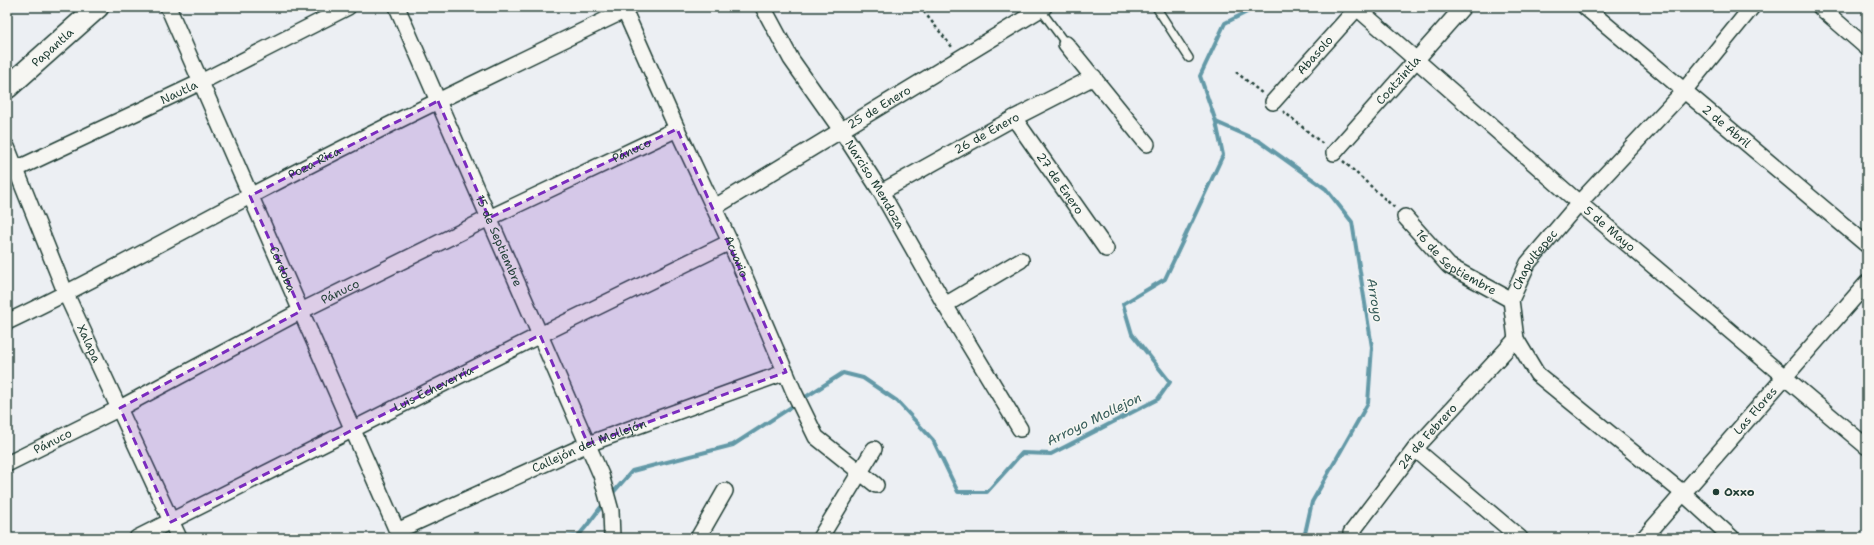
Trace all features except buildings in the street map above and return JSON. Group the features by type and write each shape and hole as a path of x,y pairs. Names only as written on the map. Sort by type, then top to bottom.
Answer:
{"street":[{"name":"Papantla","path":"7,88 98,7"},
{"name":"Córdoba","path":"168,7 397,531"},
{"name":"Nautla","path":"11,171 201,82 348,7"},
{"name":"15 de Septiembre","path":"396,7 601,475 611,512 612,538"},
{"name":"Narciso Mendoza","path":"763,7 791,59 841,130 881,192 945,305 1020,429"},
{"name":"Coatzintla","path":"1334,153 1416,58 1463,7"},
{"name":"2 de Abril","path":"1585,7 1683,92 1867,245"},
{"name":"Chapultepec","path":"1732,538 1683,493 1537,374 1516,340 1511,300 1528,263 1579,203 1683,92 1752,7"},
{"path":"1820,7 1867,48"},
{"name":"25 de Enero","path":"715,207 1041,8"},
{"name":"5 de Mayo","path":"1356,8 1416,58 1579,203 1867,447"},
{"name":"Abasolo","path":"1273,102 1356,8"},
{"name":"Poza Rica","path":"7,322 66,294 250,196 624,9"},
{"name":"Acuario","path":"624,9 677,129 715,207 794,392 816,437 876,486"},
{"path":"1066,44 1147,144"},
{"name":"26 de Enero","path":"881,192 1014,118 1094,77"},
{"name":"27 de Enero","path":"1014,118 1106,249"},
{"name":"Pánuco","path":"7,464 120,408 301,311 489,218 677,129"},
{"name":"Xalapa","path":"7,147 11,171 179,538"},
{"name":"16 de Septiembre","path":"1405,217 1449,266 1511,300"},
{"name":"Luis Echeverría","path":"137,538 540,335 730,242"},
{"path":"945,305 1021,260"},
{"name":"Las Flores","path":"1644,538 1867,283"},
{"name":"24 de Febrero","path":"1357,538 1351,532 1415,449 1516,340"},
{"name":"Callejón del Mollejón","path":"397,531 588,444 786,372"},
{"path":"820,538 874,449"},
{"path":"1415,449 1520,538"},
{"path":"698,538 725,491"}],"lane":[{"path":"1156,7 1189,58"},
{"path":"1041,8 1066,44"}],"path":[{"path":"920,7 960,57"}],"highlighted area":[{"path":"438,101 489,218 677,129 786,372 588,444 540,335 171,522 120,408 301,311 250,196"}],"waterway":[{"name":"Arroyo Mollejon","path":"801,400 843,373 863,378 897,401 933,440 958,492 987,492 1022,453 1051,454 1158,399 1170,382 1132,334 1123,304 1165,279 1223,155 1216,122 1200,76 1225,23 1257,7"},
{"name":"Arroyo","path":"1216,122 1259,141 1326,189 1352,222 1372,347 1368,403 1312,502 1304,538"},
{"name":"Arroyo Mollejon","path":"611,495 632,471 733,445 796,404"},
{"name":"Arroyo Mollejon","path":"548,538 578,536 605,502"}],"place":[{"name":"Oxxo","path":"1716,492"}]}
